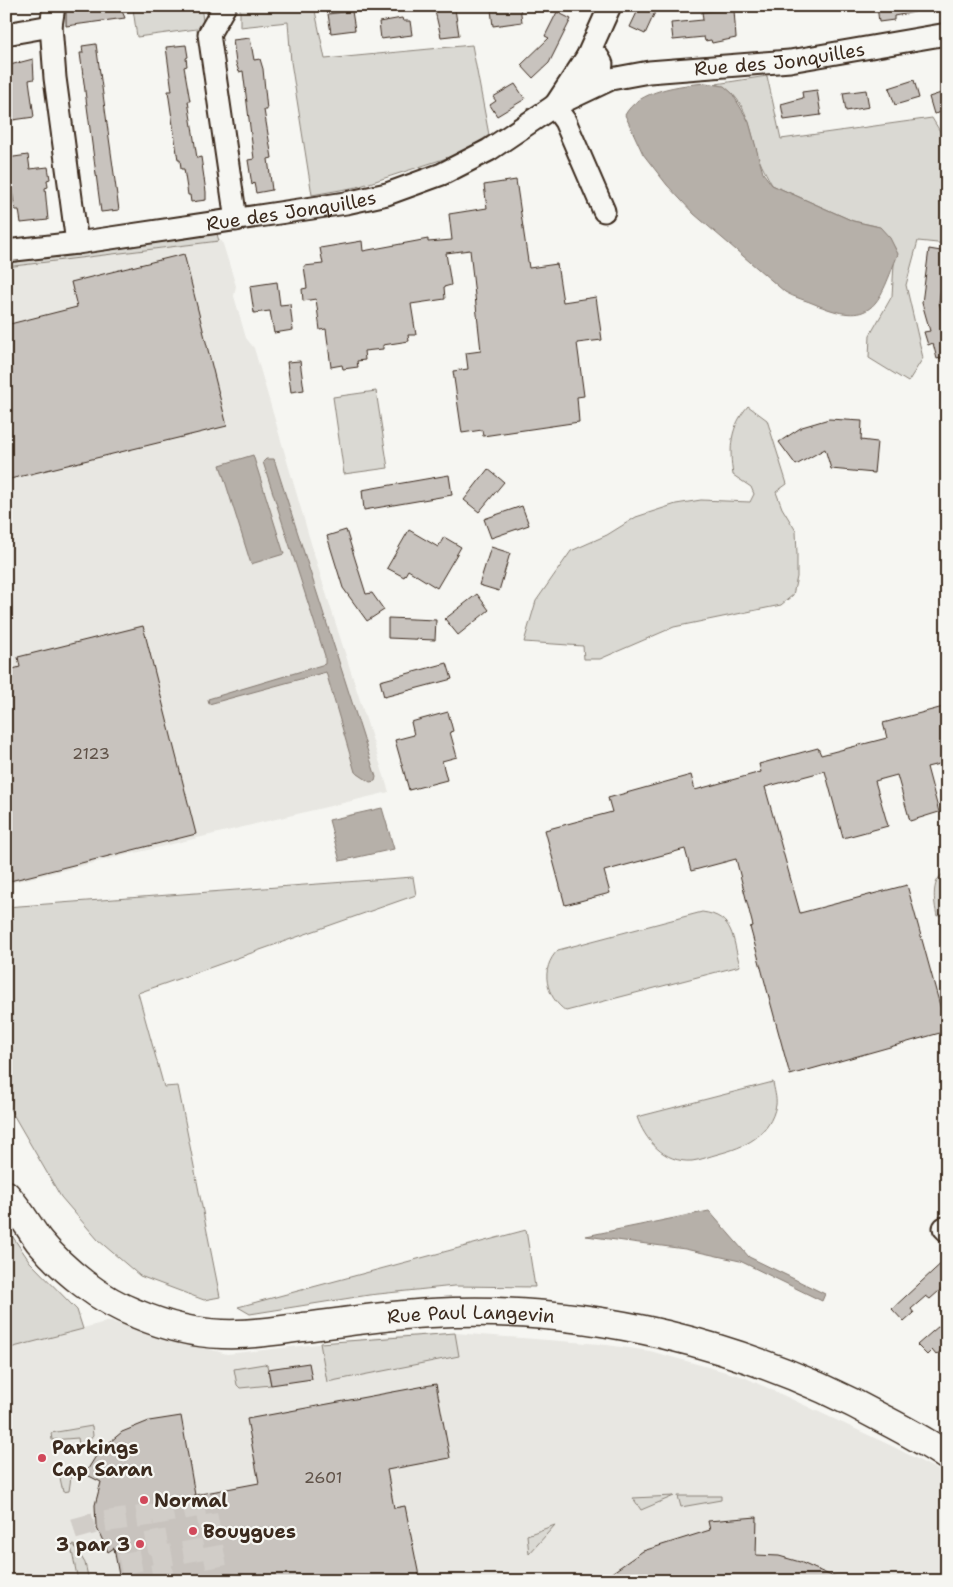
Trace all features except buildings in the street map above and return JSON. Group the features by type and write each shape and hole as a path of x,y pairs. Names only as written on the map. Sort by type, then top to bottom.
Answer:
{"main road":[{"name":"Rue Paul Langevin","path":"9,1195 40,1241 70,1272 96,1292 135,1314 180,1328 220,1334 253,1334 430,1313 487,1311 561,1317 633,1327 704,1344 806,1380 866,1409 947,1456"}],"street":[{"path":"221,8 210,34 236,220"},
{"path":"599,64 607,15"},
{"path":"6,34 53,16 54,78 77,243"},
{"name":"Rue des Jonquilles","path":"599,64 650,72 790,61 947,34"},
{"name":"Rue des Jonquilles","path":"554,106 599,64"},
{"name":"Rue des Jonquilles","path":"6,251 77,243 346,203 404,188 442,174 489,150 554,106 581,92 599,64"},
{"path":"554,106 565,121 604,210"}],"shaded area":[{"path":"130,6 201,6 204,28 137,37 133,9"},
{"path":"314,6 325,59 472,45 489,135 462,153 357,187 312,195 291,62 288,22 240,27 240,7"},
{"path":"767,76 781,139 932,118 947,143 947,244 918,241 906,285 923,358 908,382 869,358 870,335 892,296 895,248 876,226 853,221 772,185 758,158 749,123 740,103 726,88 716,84"},
{"path":"706,83 724,86 732,93 749,122 763,173 772,185 853,221 880,227 890,238 898,254 879,297 872,306 863,312 851,314 836,312 785,292 694,214 667,185 643,154 625,115 631,107 650,94 661,90"},
{"path":"217,234 219,241 6,267 6,262"},
{"path":"222,241 236,286 234,296 246,338 254,348 320,574 389,792 6,884 6,267"},
{"path":"376,391 388,468 344,474 333,397"},
{"path":"748,406 767,420 787,484 776,492 782,508 796,531 797,577 793,595 781,605 674,627 600,659 584,659 583,646 524,642 536,601 571,551 607,535 636,517 676,504 701,500 750,502 754,494 751,487 733,475 731,456 734,430"},
{"path":"253,455 284,554 251,564 220,465"},
{"path":"266,459 274,459 376,777 375,781 370,782 355,772 326,672 209,704 208,699 325,664 325,656 263,462"},
{"path":"382,808 394,849 340,861 329,820"},
{"path":"947,872 947,913 937,916 934,898 936,885 938,879"},
{"path":"413,877 416,895 138,993 164,1087 178,1086 220,1297 204,1300 140,1276 98,1240 61,1197 6,1102 6,907"},
{"path":"702,912 713,914 726,923 733,938 740,966 566,1011 559,1005 550,991 547,982 548,966 558,950"},
{"path":"773,1082 776,1105 773,1116 762,1132 747,1144 738,1148 699,1160 682,1161 664,1154 645,1134 637,1117"},
{"path":"709,1211 749,1257 825,1294 822,1301 740,1261 685,1249 586,1236"},
{"path":"6,1227 30,1262 77,1310 83,1329 6,1349"},
{"path":"526,1230 535,1287 454,1286 369,1295 250,1314 238,1307"},
{"path":"109,1321 227,1354 389,1336 455,1333 600,1344 650,1351 744,1377 894,1447 947,1475 947,1581 6,1581 6,1349"},
{"path":"455,1333 459,1356 327,1382 320,1343"},
{"path":"267,1365 271,1385 240,1388 237,1385 234,1369"},
{"path":"92,1426 93,1436 80,1451 78,1438 52,1440 51,1433"},
{"path":"72,1470 69,1491 63,1492 59,1473"},
{"path":"674,1496 641,1510 633,1498"},
{"path":"678,1496 721,1496 721,1500 681,1507"},
{"path":"555,1525 529,1554 527,1535"},
{"path":"74,1545 85,1563 89,1581 78,1581 71,1546"}],"tunnel":[{"path":"152,1515 205,1505 219,1581"},
{"path":"74,1529 96,1523 152,1515 164,1581"},
{"path":"120,1564 213,1547"}],"place":[{"name":"Parkings Cap Saran","path":"42,1458"},
{"name":"Normal","path":"144,1500"},
{"name":"Bouygues","path":"193,1531"},
{"name":"3 par 3","path":"140,1544"}]}
